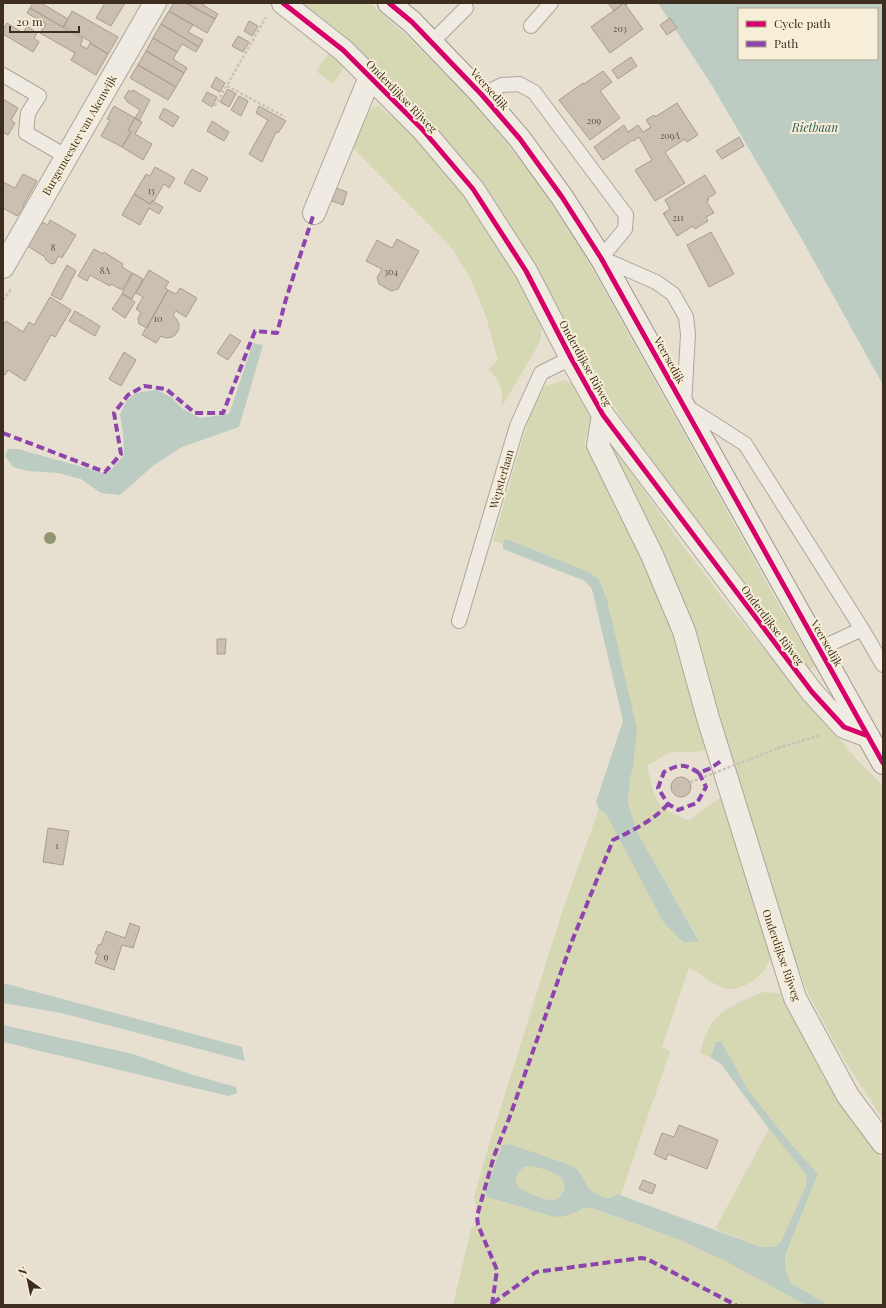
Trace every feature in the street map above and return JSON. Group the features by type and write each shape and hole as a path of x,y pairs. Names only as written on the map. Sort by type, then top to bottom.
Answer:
{"street":[{"name":"Burgemeester van Akenwijk","path":"3,268 155,3"},
{"name":"Veersedijk","path":"389,3 412,22 482,95 520,139 562,196 601,258 883,763"},
{"name":"Onderdijkse Rijweg","path":"275,9 343,50 422,129 473,189 526,271 571,358 603,415 812,692 844,727 868,736"},
{"path":"314,213 370,77"},
{"name":"Onderdijkse Rijweg","path":"603,415 598,445 652,555 684,631 708,718 795,998 848,1096 883,1143"}],"lane":[{"path":"531,26 551,3"},
{"path":"432,42 466,8"},
{"path":"3,75 39,96 28,113 26,133 67,157"},
{"name":"Veersedijk","path":"482,95 502,85 519,84 534,92 626,215 625,229 601,258 656,282 673,294 686,317 688,334 684,405 745,444 862,629 819,649"},
{"name":"Wepsterlaan","path":"459,621 517,426 541,373 571,358"},
{"path":"862,629 883,665"}],"path":[{"path":"215,106 275,9"},
{"path":"227,86 285,118"},
{"path":"3,300 11,289"},
{"path":"681,786 778,748 844,727"}],"green space":[{"path":"295,3 370,3 408,37 478,108 534,177 583,252 778,603 815,666 808,670 645,454 604,391 557,305 522,248"},
{"path":"329,53 346,65 333,84 316,71"},
{"path":"379,106 383,111 397,119 430,152 475,204 511,258 542,329 540,342 501,408 502,392 499,382 488,370 498,360 486,317 471,279 451,247 353,148 367,113 373,107"},
{"path":"565,380 579,387 588,405 591,418 584,444 636,539 666,610 710,750 670,752 647,766 652,787 658,801 662,806 669,811 689,820 720,798 766,934 770,955 769,962 760,975 746,985 738,988 724,988 711,982 689,968 662,1047 670,1051 621,1195 617,1194 611,1198 604,1198 589,1189 577,1169 567,1164 505,1144 485,1194 488,1197 551,1216 577,1212 583,1208 592,1208 680,1240 727,1262 806,1305 453,1305 471,1229 480,1220 474,1198 484,1161 563,909 599,809 606,814 683,943 699,940 637,832 628,802 633,766 599,579 589,572 507,539 504,540 503,544 493,541 534,400 545,386"},
{"path":"612,445 675,535 731,609 857,760 883,786 883,1119 843,1058 808,993 790,948 614,457"},
{"path":"764,992 780,993 824,1078 883,1162 883,1305 828,1305 791,1283 785,1269 785,1257 818,1174 791,1144 749,1091 721,1041 715,1042 711,1058 700,1052 708,1030 716,1018 735,1004"},
{"path":"769,1129 807,1175 806,1186 781,1242 774,1247 761,1247 715,1229"},
{"path":"527,1166 547,1170 560,1177 564,1182 564,1187 559,1197 554,1200 547,1200 524,1191 518,1186 516,1179 518,1174 524,1167"}],"water":[{"name":"Rietbaan","path":"658,3 883,3 883,385 800,236 711,84"},
{"path":"253,343 263,345 239,427 182,447 154,465 120,495 101,493 81,479 58,473 27,471 13,467 5,456 8,449 18,449 107,474 124,455 123,432 120,415 126,401 133,395 140,392 157,390 171,397 183,409 200,418 229,414"},
{"path":"507,539 589,572 599,579 607,600 637,729 628,802 637,832 699,941 684,943 664,923 606,814 599,809 596,802 623,721 592,589 585,581 503,549 504,540"},
{"path":"3,983 242,1047 245,1061 61,1013 3,1003"},
{"path":"3,1025 133,1054 190,1074 236,1087 237,1093 228,1096 3,1042"},
{"path":"721,1041 749,1091 791,1144 818,1174 785,1256 785,1269 791,1283 828,1305 806,1305 727,1262 680,1240 592,1208 583,1208 577,1212 561,1217 551,1216 488,1197 485,1194 502,1145 509,1144 567,1164 577,1169 589,1189 604,1198 611,1198 617,1194 761,1247 774,1247 781,1242 806,1186 807,1175 769,1129 721,1064 711,1058 715,1042","holes":["527,1166 547,1170 560,1177 564,1182 564,1188 561,1195 555,1199 549,1200 528,1193 518,1186 516,1179 520,1171"]}],"building":[{"path":"33,3 41,3 68,19 63,27 30,8"},
{"path":"105,3 125,3 111,26 96,18"},
{"path":"174,3 186,3 215,19 207,33 169,11"},
{"path":"186,3 205,3 203,5 218,14 215,19"},
{"path":"608,3 624,3 614,11"},
{"path":"624,3 643,29 610,53 591,27"},
{"path":"30,8 83,39 80,45 87,49 90,43 108,54 96,75 71,60 75,53 40,33 46,24 27,13"},
{"path":"72,11 118,37 108,54 64,26"},
{"path":"169,11 193,25 188,32 203,40 199,47 161,24"},
{"path":"670,18 677,28 667,35 660,25"},
{"path":"249,21 258,26 252,36 244,31"},
{"path":"7,23 23,33 27,26 37,33 34,38 39,42 33,52 3,34 3,30"},
{"path":"161,24 199,47 196,52 182,44 177,52 153,38"},
{"path":"238,36 249,42 243,52 232,46"},
{"path":"153,38 177,52 173,59 187,68 184,73 146,51"},
{"path":"146,51 184,73 176,87 138,65"},
{"path":"631,57 637,66 618,79 612,70"},
{"path":"138,65 176,87 168,100 130,78"},
{"path":"603,71 612,82 600,91 620,118 590,140 559,100"},
{"path":"216,77 225,83 220,92 211,87"},
{"path":"228,89 236,94 229,107 220,102"},
{"path":"129,90 132,92 133,90 150,100 139,121 135,118 140,110 124,98"},
{"path":"207,92 217,97 212,107 202,101"},
{"path":"239,96 248,101 241,116 231,110"},
{"path":"3,99 18,108 11,120 15,123 8,135 4,133 3,135"},
{"path":"677,103 698,135 687,142 685,139 665,152 685,183 655,201 635,170 652,160 639,137 603,160 594,147 624,125 628,132 638,125 643,132 651,127 646,120 654,115 655,117"},
{"path":"114,106 135,118 128,130 131,132 122,147 101,136 110,120 107,119"},
{"path":"259,106 286,121 278,133 276,132 262,162 249,154 268,120 256,113"},
{"path":"164,108 179,117 173,127 159,118"},
{"path":"135,118 142,122 135,134 152,144 143,160 122,147 131,132 128,130"},
{"path":"212,121 229,132 224,141 207,131"},
{"path":"739,137 744,146 722,159 716,151"},
{"path":"155,167 175,178 169,188 164,184 154,201 150,204 134,194 146,174 150,176"},
{"path":"192,169 208,178 200,192 184,183"},
{"path":"23,174 37,181 23,206 25,209 22,215 19,214 17,216 3,208 3,182 15,188"},
{"path":"705,175 716,193 707,199 709,200 707,202 714,213 706,217 708,221 695,229 693,226 677,236 663,213 665,214 664,213 670,209 665,200"},
{"path":"330,186 347,192 343,205 326,199"},
{"path":"134,194 150,204 152,201 163,207 159,214 149,208 140,225 122,215"},
{"path":"50,220 76,235 62,258 58,256 55,263 51,264 45,257 26,245 40,221 48,225"},
{"path":"711,232 734,274 709,287 687,245"},
{"path":"397,239 419,251 398,289 391,291 379,284 377,278 382,269 366,261 377,240 392,248"},
{"path":"94,249 103,254 104,252 123,264 122,267 132,273 122,290 111,284 110,286 90,275 87,281 78,276"},
{"path":"67,265 76,271 61,300 51,295"},
{"path":"149,270 169,282 165,288 168,290 147,328 139,324 138,318 141,313 136,309 143,297 136,293"},
{"path":"133,273 143,279 132,299 122,293"},
{"path":"180,288 197,298 186,317 176,311 173,315 179,324 179,329 176,334 172,337 166,338 161,336 156,343 142,335 168,290 176,294"},
{"path":"122,294 135,302 125,318 112,309"},
{"path":"50,297 71,310 55,337 51,335 25,381 8,370 5,375 3,374 3,326 6,321 23,332 29,322 34,325"},
{"path":"75,311 100,326 95,336 69,321"},
{"path":"230,334 241,341 228,360 217,353"},
{"path":"124,352 136,360 121,386 109,379"},
{"path":"217,639 226,639 225,654 217,654"},
{"path":"677,777 685,777 691,783 691,791 685,797 677,797 671,791 671,783"},
{"path":"48,828 69,831 63,865 43,862"},
{"path":"130,923 140,927 133,948 122,945 114,970 95,963 98,954 95,953 99,944 101,945 106,931 125,938"},
{"path":"679,1125 718,1140 707,1169 668,1154 666,1160 654,1154 662,1133 674,1137"},
{"path":"643,1180 656,1185 652,1194 639,1189"}],"marked path":[{"path":"3,433 105,472 121,454 114,413 128,395 144,386 166,389 195,413 223,413 255,331 277,333 286,299 314,213"},
{"path":"699,773 706,787 697,803 678,810 668,804 658,788 664,772 674,767 685,766 699,773 711,768 721,761"},
{"path":"492,1305 497,1270 478,1225 477,1216 494,1156 510,1116 572,941 613,840 649,820 668,804"},
{"path":"493,1303 536,1272 641,1258 647,1259 736,1305"}],"cycle path":[{"path":"283,3 343,50 422,129 473,189 526,271 571,358 603,415 812,692 844,727 868,736"},
{"path":"389,3 412,22 482,95 520,139 562,197 601,258 883,763"}]}
